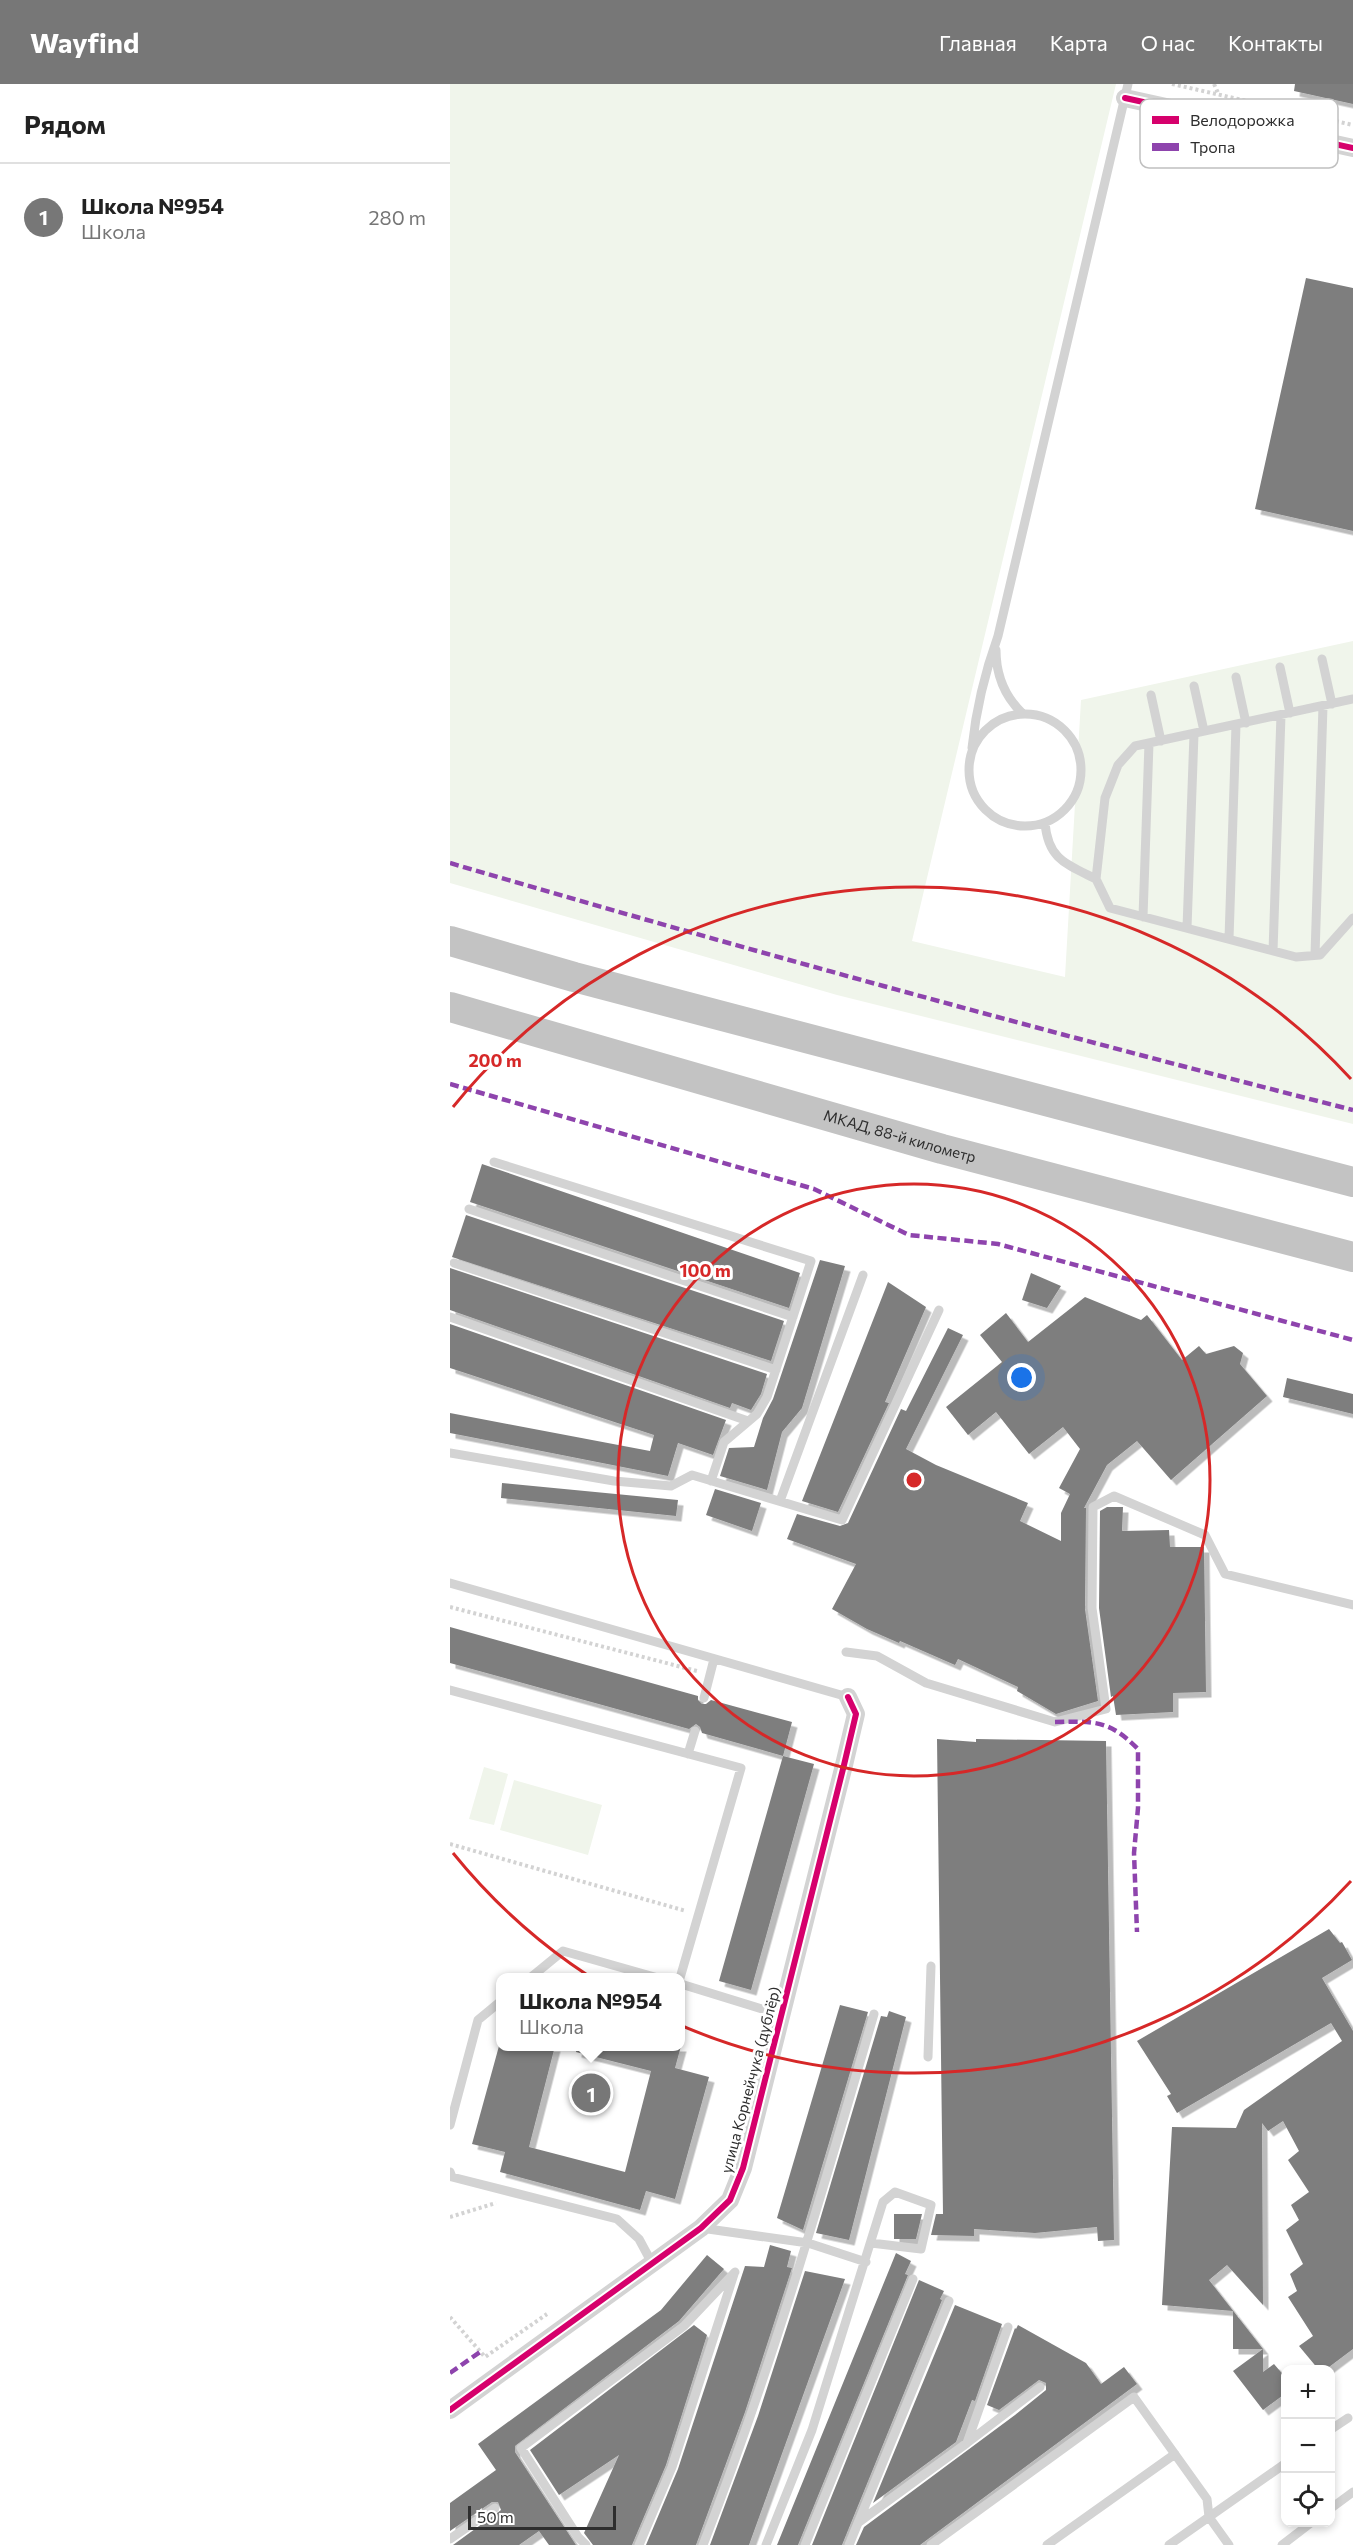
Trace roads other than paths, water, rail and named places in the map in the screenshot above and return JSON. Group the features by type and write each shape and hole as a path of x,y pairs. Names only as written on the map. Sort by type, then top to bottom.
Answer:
{"highway":[{"path":"450,941 574,977 1353,1182"},
{"name":"МКАД, 88-й километр","path":"450,1007 942,1149 1353,1257"}],"street":[{"path":"1126,91 1158,99"},
{"path":"1338,144 1353,148"},
{"name":"улица Корнейчука (дублёр)","path":"450,2410 653,2265 701,2228 730,2200 743,2168 856,1714 848,1697"}],"lane":[{"path":"972,748 983,732 998,721 1023,714 1046,718 1058,724 1071,738 1079,754 1081,774 1077,792 1062,812 1045,822 1015,826 1002,822 982,807 975,797 969,779 969,760 987,668 998,636 1126,91"},
{"path":"998,636 996,660 1002,684 1008,696 1023,714"},
{"path":"1315,956 1328,705 1322,658"},
{"path":"1273,951 1286,714 1280,668"},
{"path":"1229,939 1241,724 1236,677"},
{"path":"1187,928 1199,733 1194,686"},
{"path":"1151,695 1161,741"},
{"path":"1353,699 1135,746 1118,765 1105,798 1096,879 1110,908 1296,957 1320,955 1353,918"},
{"path":"1143,916 1149,743"},
{"path":"1045,822 1046,834 1055,855 1071,868 1096,879"},
{"path":"494,1162 811,1261 766,1397 756,1414 724,1442 711,1481"},
{"path":"469,1209 793,1317"},
{"path":"454,1263 776,1370"},
{"path":"780,1502 863,1275"},
{"path":"450,1453 614,1481 671,1486 692,1475 842,1520 939,1310"},
{"path":"450,1317 748,1421"},
{"path":"846,1652 877,1656 926,1683 1055,1722 1106,1709 1092,1608 1093,1507 1114,1496 1205,1535 1225,1574 1353,1605"},
{"path":"450,1583 848,1697"},
{"path":"704,1698 714,1659"},
{"path":"450,1690 741,1768 681,1973"},
{"path":"688,1754 695,1731"},
{"path":"535,1973 563,1951 643,1973"},
{"path":"928,2057 931,1966"},
{"path":"685,1985 762,2009 784,2008"},
{"path":"450,2125 478,2020 496,2005"},
{"path":"703,2545 740,2450 808,2243 874,2014"},
{"path":"450,2172 452,2176 618,2219 639,2239 653,2265"},
{"path":"766,2545 812,2430 883,2202 895,2192 931,2205 921,2249 871,2242"},
{"path":"701,2228 808,2243 866,2262"},
{"path":"586,2545 578,2537 521,2448 684,2326 735,2272 672,2467 639,2545"},
{"path":"805,2545 913,2279"},
{"path":"849,2545 949,2301"},
{"path":"967,2444 1008,2327"},
{"path":"858,2522 967,2444 1040,2387"},
{"path":"931,2545 1134,2397 1207,2499 1209,2517 1229,2545"},
{"path":"1335,2427 1348,2418"},
{"path":"1047,2545 1175,2454"},
{"path":"1169,2545 1281,2467"},
{"path":"1335,2505 1353,2492"},
{"path":"450,2539 495,2508"},
{"path":"1282,2545 1307,2527"}],"place":[{"name":"Школа №954","path":"591,2093"}]}
